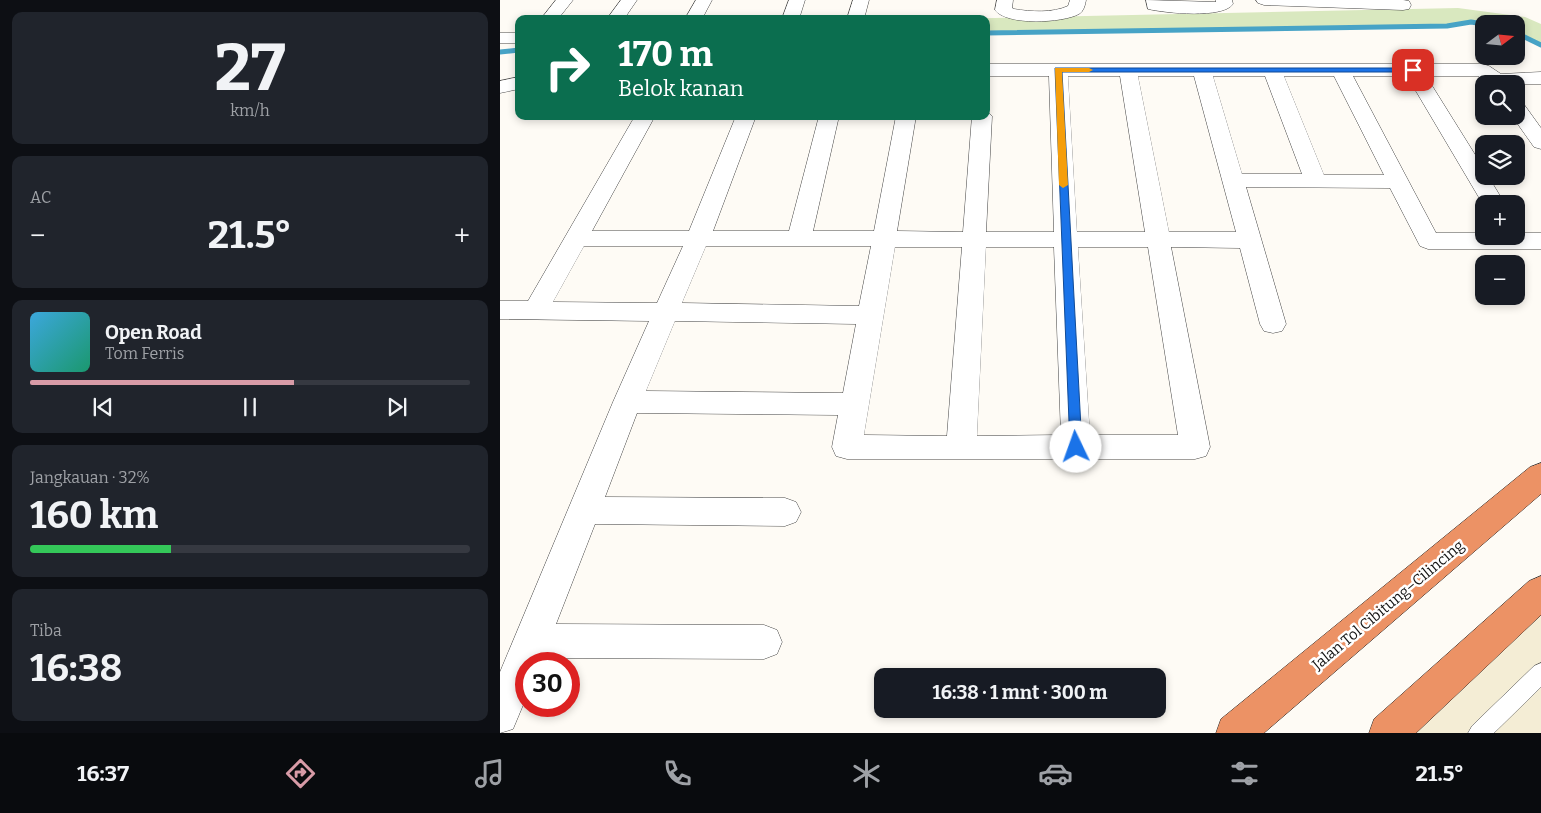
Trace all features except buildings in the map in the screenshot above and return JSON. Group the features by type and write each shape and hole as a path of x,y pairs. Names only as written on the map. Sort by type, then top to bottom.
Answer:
{"highway":[{"name":"Jalan Tol Cibitung–Cilincing","path":"1235,733 1541,476"},
{"path":"1388,733 1541,592"}],"street":[{"path":"552,15 565,0"},
{"path":"618,15 629,0"},
{"path":"695,15 704,0"},
{"path":"713,15 721,0"},
{"path":"791,15 797,0"},
{"path":"856,15 861,0"},
{"path":"1005,0 1004,12 1039,16 1071,11 1077,6 1078,0"},
{"path":"1154,0 1154,4 1211,8 1221,7 1225,4 1224,0"},
{"path":"1264,0 1403,5"},
{"path":"500,38 515,38"},
{"path":"990,70 1482,70 1489,75"},
{"path":"1058,70 1076,447"},
{"path":"905,120 847,447 1195,447 1128,70"},
{"path":"1202,70 1273,324"},
{"path":"1272,70 1316,181"},
{"path":"1341,70 1428,241 1475,240"},
{"path":"1413,70 1489,195"},
{"path":"1525,79 1541,78"},
{"path":"500,87 515,84"},
{"path":"536,310 643,120"},
{"path":"500,716 532,641 627,402 698,238 744,120"},
{"path":"799,238 828,120"},
{"path":"962,448 982,120"},
{"path":"1525,120 1541,143"},
{"path":"1233,180 1398,182"},
{"path":"576,238 1249,240"},
{"path":"1525,240 1541,241"},
{"path":"500,310 870,315"},
{"path":"627,402 854,404"},
{"path":"584,510 785,512"},
{"path":"532,641 764,642"}],"lane":[{"path":"1479,733 1541,673"}],"shaded area":[{"path":"1541,592 1541,733 1388,733"}],"green space":[{"path":"1458,8 1510,15 1475,15 1475,23 1447,26 990,33 990,18"},
{"path":"1525,17 1541,24 1541,45 1525,37"}],"waterway":[{"path":"990,33 1447,26 1475,23"},
{"path":"1525,37 1541,45"},
{"path":"500,52 515,50"}],"slow traffic":[{"path":"1063,185 1058,70 1089,70"}],"route":[{"path":"1076,447 1058,70 1413,70"}]}
